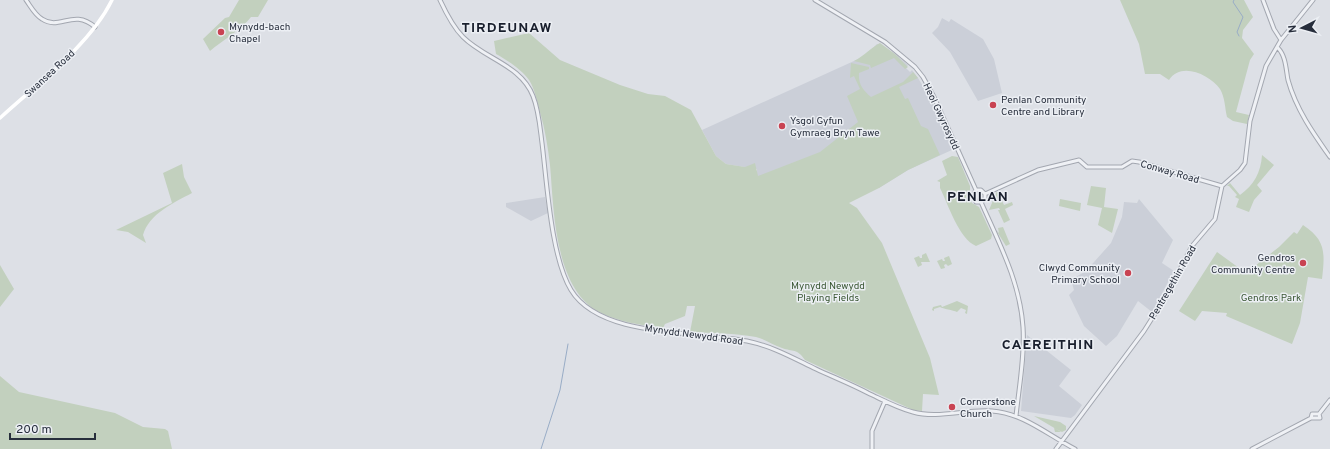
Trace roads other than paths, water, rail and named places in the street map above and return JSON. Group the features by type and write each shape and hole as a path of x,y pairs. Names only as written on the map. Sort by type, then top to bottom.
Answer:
{"main road":[{"name":"Swansea Road","path":"0,118 82,42 95,27 112,0"}],"street":[{"path":"26,0 36,14 48,22 56,23 76,18 85,19 95,27"},
{"name":"Mynydd Newydd Road","path":"440,0 448,17 464,38 494,57 520,78 533,95 540,128 557,252 564,277 579,302 596,314 623,324 760,344 782,352 885,401 920,414 991,411 1016,416 1075,449"},
{"name":"Heol Gwyrosydd","path":"815,0 886,42 923,77 934,97 976,190"},
{"path":"1263,0 1274,29 1281,40"},
{"path":"1222,186 1240,170 1244,163 1248,132 1266,66 1278,48 1281,40 1313,0"},
{"path":"1278,48 1283,56 1296,104 1330,157"},
{"name":"Conway Road","path":"985,194 1038,170 1079,160 1087,167 1122,167 1132,161 1139,162 1222,186"},
{"name":"Pentregethin Road","path":"1056,449 1144,331 1168,292 1192,246 1215,219 1222,186"},
{"path":"976,190 981,190 985,194 985,199 981,202 976,202 973,197 976,190"},
{"path":"981,202 1009,262 1022,316 1023,339 1016,416"},
{"path":"1252,449 1312,418 1320,418 1319,414 1330,400"},
{"path":"872,449 872,431 885,401"}],"waterway":[{"path":"1234,0 1233,2 1243,17 1237,32 1239,36"},
{"path":"541,449 560,390 568,344"}],"place":[{"name":"Mynydd-bach Chapel","path":"221,32"},
{"name":"Penlan Community Centre and Library","path":"993,105"},
{"name":"Ysgol Gyfun Gymraeg Bryn Tawe","path":"782,126"},
{"name":"Gendros Community Centre","path":"1303,263"},
{"name":"Clwyd Community Primary School","path":"1128,273"},
{"name":"Cornerstone Church","path":"952,407"}],"district":[{"name":"TIRDEUNAW","path":"507,27"},
{"name":"PENLAN","path":"978,196"},
{"name":"CAEREITHIN","path":"1048,344"}],"park label":[{"name":"Mynydd Newydd Playing Fields","path":"828,290"},
{"name":"Gendros Park","path":"1271,297"}]}
